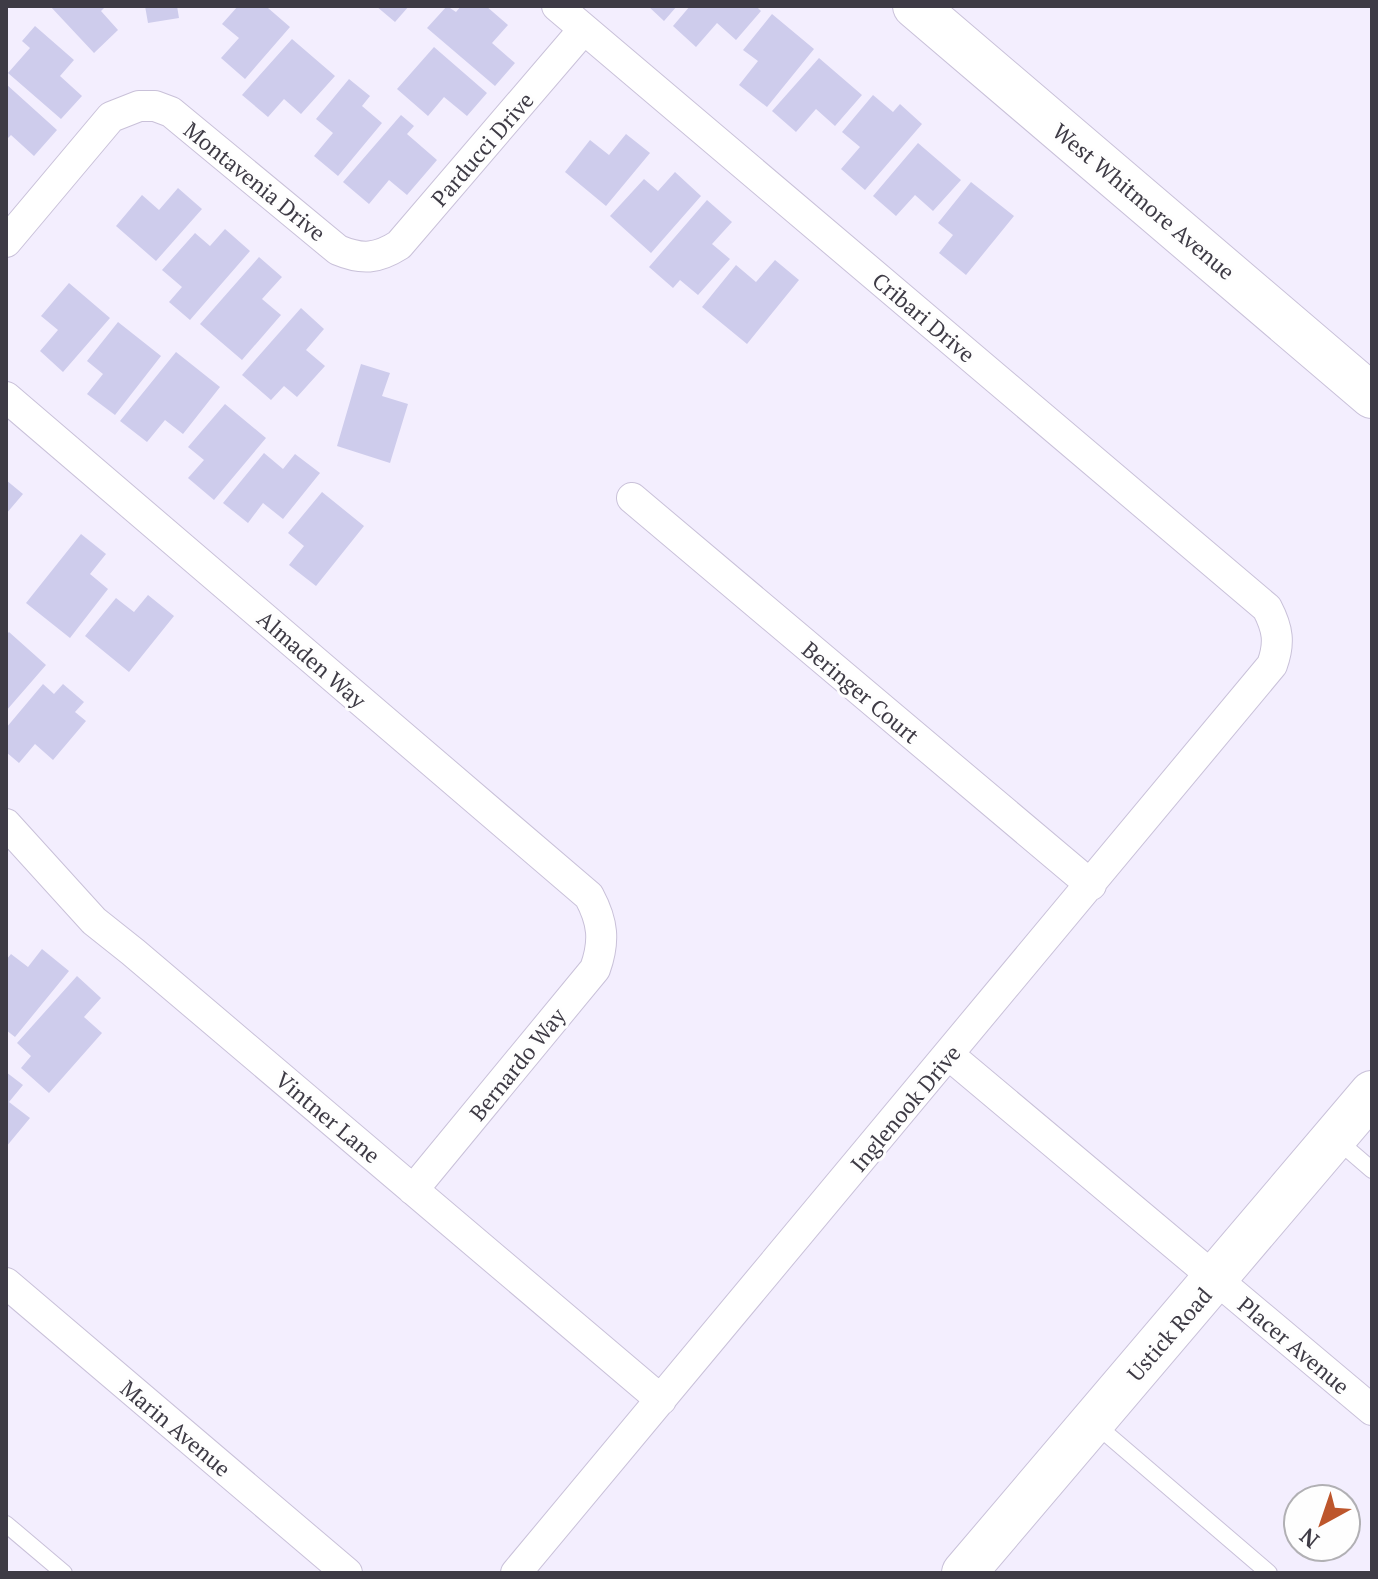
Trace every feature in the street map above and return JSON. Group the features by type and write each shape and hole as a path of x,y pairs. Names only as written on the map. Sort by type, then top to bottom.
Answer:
{"street":[{"name":"Cribari Drive","path":"557,6 1267,608 1278,636"},
{"name":"West Whitmore Avenue","path":"915,6 1372,396"},
{"name":"Parducci Drive","path":"370,258 386,254 399,245 584,29"},
{"name":"Montavenia Drive","path":"6,242 111,117 139,106 155,106 171,112 338,250 357,258 370,258"},
{"name":"Almaden Way","path":"6,397 589,896 600,916 603,931"},
{"name":"Beringer Court","path":"632,498 1091,885"},
{"name":"Inglenook Drive","path":"516,1573 1272,665 1278,650 1278,636"},
{"name":"Vintner Lane","path":"6,824 94,921 661,1400"},
{"name":"Bernardo Way","path":"413,1190 595,969 602,950 603,931"},
{"name":"Placer Avenue","path":"949,1055 1372,1410"},
{"name":"Ustick Road","path":"971,1571 1372,1093"},
{"name":"Marin Avenue","path":"6,1283 347,1573"}],"lane":[{"path":"1335,1138 1372,1170"},
{"path":"1093,1422 1269,1573"},
{"path":"6,1524 64,1573"}],"building":[{"path":"50,6 106,6 101,11 118,30 94,53"},
{"path":"145,6 177,6 179,18 148,23"},
{"path":"238,6 269,6 290,27 245,79 221,58 239,38 222,24"},
{"path":"376,6 409,6 395,22"},
{"path":"447,6 456,12 461,6 486,6 508,25 492,43 515,63 495,86 427,28"},
{"path":"648,6 677,6 664,21"},
{"path":"690,6 756,6 761,11 736,40 717,23 696,47 673,26"},
{"path":"772,14 814,49 767,107 739,85 758,61 743,50"},
{"path":"35,26 74,60 60,76 82,96 61,119 8,73 30,48 22,41"},
{"path":"292,39 335,76 301,114 284,99 268,117 242,95"},
{"path":"434,47 487,93 467,116 444,97 428,116 397,89"},
{"path":"819,58 862,95 835,126 816,109 796,132 772,111"},
{"path":"349,79 370,96 362,106 382,123 338,176 314,156 333,133 316,119"},
{"path":"6,84 57,130 34,156 11,135 6,140"},
{"path":"873,95 893,112 900,104 922,124 865,190 841,169 860,147 842,132"},
{"path":"401,115 414,126 407,134 437,160 407,195 389,180 369,204 343,182"},
{"path":"626,134 650,153 606,206 565,172 590,140 609,155"},
{"path":"918,143 961,180 933,211 915,195 896,216 873,196"},
{"path":"675,172 701,196 651,253 610,216 644,179 658,191"},
{"path":"971,182 1014,216 966,275 939,253 953,235 938,223"},
{"path":"178,188 202,209 156,261 116,226 142,195 159,210"},
{"path":"707,200 732,222 712,244 730,259 698,295 680,280 673,288 649,267"},
{"path":"225,229 250,251 190,320 169,302 182,287 162,270 195,233 210,246"},
{"path":"259,257 282,277 262,299 281,315 242,360 200,324"},
{"path":"775,260 799,280 747,344 702,307 736,265 756,282"},
{"path":"69,283 110,318 63,372 40,351 58,330 41,316"},
{"path":"301,308 324,329 306,350 325,366 297,397 284,386 271,400 242,375"},
{"path":"118,322 161,356 115,415 87,394 103,374 87,361"},
{"path":"176,352 220,387 183,434 165,420 147,442 120,421"},
{"path":"361,364 390,373 382,396 408,404 390,463 337,446"},
{"path":"225,404 266,438 214,500 188,478 204,460 188,447"},
{"path":"264,453 283,469 295,454 320,473 283,519 263,503 248,523 223,503"},
{"path":"6,480 23,494 6,514"},
{"path":"322,492 364,526 316,586 289,565 304,546 288,533"},
{"path":"81,534 106,554 90,574 108,589 70,638 26,603"},
{"path":"148,595 174,616 129,672 85,636 116,598 134,612"},
{"path":"9,632 46,665 6,711 6,635"},
{"path":"43,684 54,694 63,684 84,702 75,712 86,721 53,760 35,744 19,763 6,752 6,728"},
{"path":"42,949 69,971 15,1037 6,1030 6,960 11,954 28,967"},
{"path":"77,976 101,998 84,1017 102,1033 49,1093 21,1068 31,1056 17,1043"},
{"path":"6,1072 23,1085 9,1102 30,1118 6,1147"}]}
